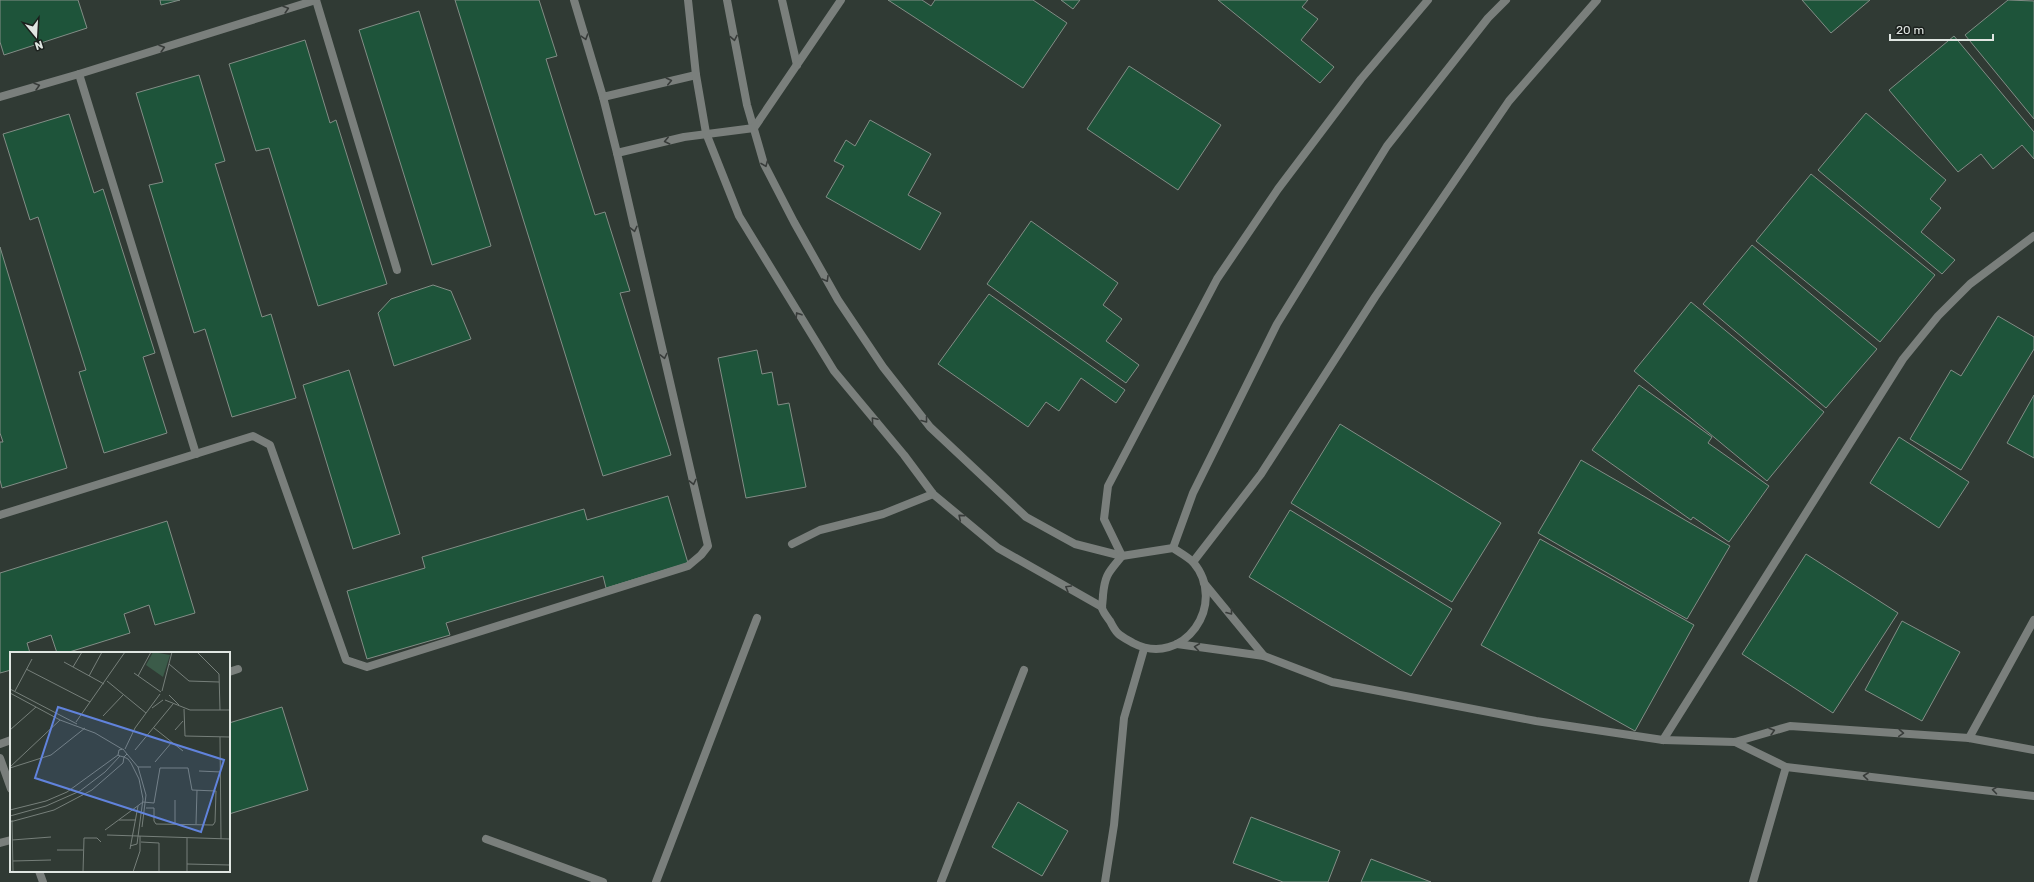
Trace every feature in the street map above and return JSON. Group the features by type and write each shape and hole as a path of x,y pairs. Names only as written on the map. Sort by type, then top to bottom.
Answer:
{"street":[{"path":"0,97 316,0 397,270"},
{"path":"0,515 253,436 270,444 346,660 367,667 688,566 701,556 708,546 617,153 603,97 574,0"},
{"path":"688,0 696,75 706,133 739,216 830,364 934,494 998,548 1102,607 1117,634 1144,649 1161,649 1177,644 1192,633 1202,618 1207,600 1204,583"},
{"path":"727,0 747,105 764,164 794,222 838,300 883,367 930,427 1026,517 1075,544 1122,556 1173,548 1193,562 1204,583 1264,656"},
{"path":"782,0 797,65"},
{"path":"617,153 706,133 754,128 841,0"},
{"path":"1122,556 1104,519 1108,486 1217,279 1278,189 1361,79 1428,0"},
{"path":"1173,548 1193,493 1277,324 1387,146 1488,18 1506,0"},
{"path":"1193,562 1261,474 1374,297 1508,102 1597,0"},
{"path":"79,74 196,454"},
{"path":"603,97 696,75"},
{"path":"1663,740 1903,359 1938,316 1970,284 2034,236"},
{"path":"792,544 820,530 883,514 934,494"},
{"path":"1102,607 1104,579 1122,556"},
{"path":"656,882 757,618"},
{"path":"1969,738 2034,620"},
{"path":"1177,644 1264,656 1332,682 1536,721 1663,740 1735,742 1790,726 1969,738 2034,750"},
{"path":"1105,882 1114,825 1124,718 1144,649"},
{"path":"230,672 238,669"},
{"path":"941,882 1024,670"},
{"path":"0,744 10,740"},
{"path":"1735,742 1786,768 2034,796"},
{"path":"0,758 10,786"},
{"path":"1753,882 1786,768"},
{"path":"0,843 10,840"},
{"path":"486,840 603,882"},
{"path":"39,872 43,882"}],"building":[{"path":"0,0 78,0 87,28 4,55 0,42"},
{"path":"160,0 180,0 161,5"},
{"path":"455,0 539,0 557,56 546,59 595,215 605,212 630,291 620,293 671,455 603,476"},
{"path":"888,0 922,0 931,6 935,0 1033,0 1067,23 1023,88"},
{"path":"1061,0 1080,0 1073,9"},
{"path":"1218,0 1308,0 1302,7 1318,19 1301,40 1334,67 1320,83"},
{"path":"1802,0 1870,0 1831,33"},
{"path":"2008,0 2034,1 2034,119 1965,35"},
{"path":"419,11 491,246 432,265 359,30"},
{"path":"1954,36 2034,132 2034,159 2022,145 1993,169 1981,154 1958,172 1889,90"},
{"path":"305,40 330,123 336,120 387,284 318,306 269,148 256,151 229,64"},
{"path":"1129,66 1221,125 1178,190 1087,129"},
{"path":"199,75 225,161 215,164 262,317 271,314 296,398 232,417 205,329 194,333 149,185 163,182 136,93"},
{"path":"1866,113 1946,180 1930,199 1941,208 1921,232 1955,260 1942,274 1818,170"},
{"path":"69,114 94,193 103,189 155,353 143,357 167,433 104,453 79,372 86,370 38,217 30,220 3,134"},
{"path":"870,120 931,154 908,195 941,213 920,250 826,197 844,166 834,161 846,140 855,146"},
{"path":"1811,174 1935,275 1880,342 1756,241"},
{"path":"1031,221 1118,283 1103,305 1122,319 1106,341 1139,365 1126,383 987,284"},
{"path":"1752,245 1877,349 1826,408 1703,304"},
{"path":"0,247 67,468 2,488 0,480 0,442 3,442 0,433"},
{"path":"433,285 451,291 471,339 394,366 378,313 391,299"},
{"path":"989,294 1125,390 1116,403 1081,378 1059,411 1046,402 1028,427 938,364"},
{"path":"1691,302 1824,412 1767,481 1634,371"},
{"path":"1998,316 2034,337 2034,349 1961,470 1910,439 1951,370 1961,376"},
{"path":"757,350 762,374 772,372 778,405 789,403 806,487 746,498 718,358"},
{"path":"349,370 400,534 353,549 303,385"},
{"path":"1639,385 1712,437 1708,443 1769,486 1729,542 1693,517 1691,520 1592,450"},
{"path":"2034,395 2034,458 2007,443"},
{"path":"1340,424 1501,523 1452,602 1291,503"},
{"path":"1899,437 1969,482 1939,528 1870,483"},
{"path":"1581,460 1730,546 1687,619 1538,533"},
{"path":"668,496 688,563 606,588 603,576 446,623 450,635 367,659 347,591 425,568 422,557 584,509 587,520"},
{"path":"1290,510 1452,609 1411,676 1249,577"},
{"path":"167,521 195,613 155,625 149,605 124,614 130,633 69,652 57,652 51,635 27,643 30,652 10,652 10,670 0,673 0,573"},
{"path":"1540,539 1694,625 1635,731 1481,645"},
{"path":"1806,554 1898,613 1833,713 1742,654"},
{"path":"1902,621 1960,652 1922,721 1865,690"},
{"path":"282,707 308,790 230,814 230,723"},
{"path":"1018,802 1068,831 1042,876 992,847"},
{"path":"1251,817 1340,851 1328,882 1283,882 1233,863"},
{"path":"1371,859 1431,882 1361,882"}]}
